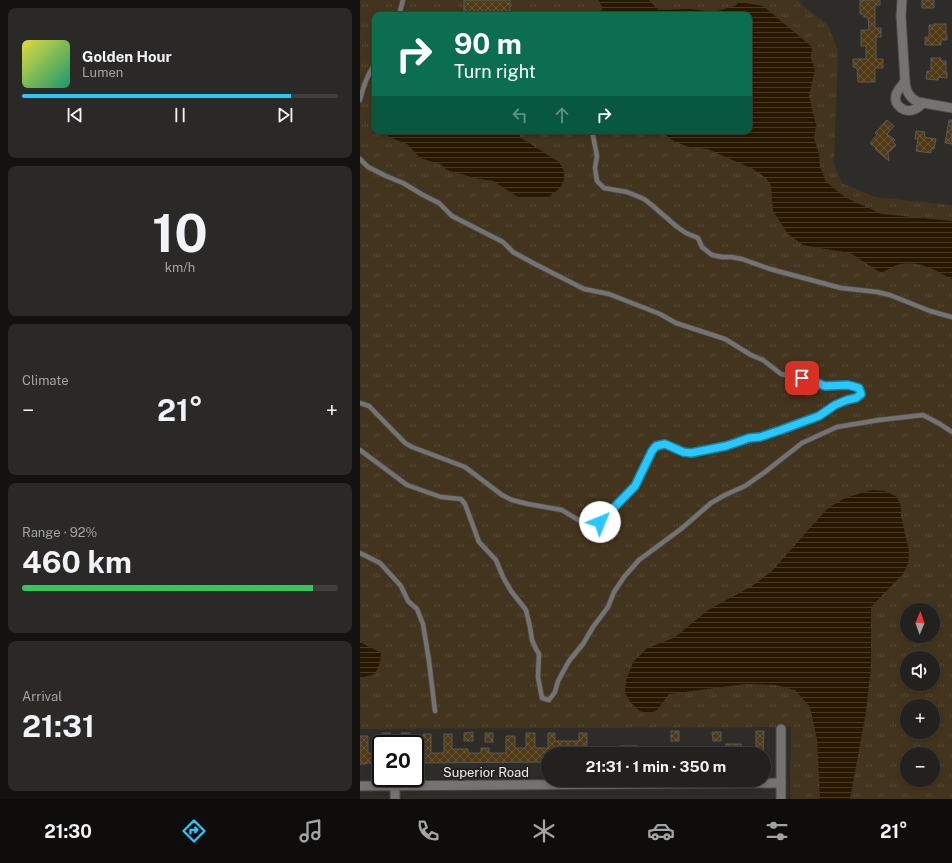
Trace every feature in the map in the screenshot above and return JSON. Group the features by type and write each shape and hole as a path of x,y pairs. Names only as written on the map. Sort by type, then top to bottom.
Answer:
{"street":[{"path":"902,0 901,16 906,91 913,100 952,108"},
{"path":"905,81 896,95 897,104 902,109 908,111 916,109 923,103"},
{"path":"781,729 781,799"},
{"name":"Superior Road","path":"424,786 781,783"},
{"name":"Superior Road","path":"360,786 372,786"},
{"path":"394,799 395,787"}],"lane":[{"path":"400,12 403,0"},
{"path":"360,100 364,84 372,68"},
{"path":"593,134 597,156 595,168 597,181 604,188 627,192 644,199 658,209 676,226 698,238 702,247 712,254 722,257 731,257 841,288 890,295 930,311 952,317"},
{"path":"360,159 368,166 439,203 452,216 504,242 513,252 584,289 609,294 660,314 676,323 725,339 751,355 763,360 781,374 810,380 825,386 848,385 859,388 861,394 856,398 835,405 819,416 760,437 749,438 726,446 691,453 683,452 665,444 656,446 652,451 635,486 600,522 591,526 562,510 512,500 502,495 465,467 405,443 369,406 360,403"},
{"path":"360,450 407,485 441,497 461,499 465,504 479,542 496,560 511,591 526,610 532,640 539,654 538,677 542,698 548,700 555,692 558,681 569,661 583,644 608,607 614,592 624,577 639,560 681,529 710,503 745,486 802,443 836,427 923,415 952,432"},
{"path":"360,553 380,563 401,586 408,601 417,610 422,624 429,661 435,711"}],"green space":[{"path":"360,0 799,0 801,4 828,25 838,51 834,164 842,183 875,197 952,205 952,799 790,799 791,727 360,729"}],"shaded area":[{"path":"598,0 649,0 659,10 690,9 714,12 601,12 603,8"},
{"path":"739,2 763,6 812,47 811,59 815,69 809,96 816,125 814,139 819,154 820,167 826,182 846,198 882,214 952,221 952,279 928,267 908,263 901,264 881,273 850,253 803,245 788,234 773,211 771,186 766,178 753,169 708,149 690,147 675,142 665,134 752,134 752,12 714,12 735,6"},
{"path":"387,134 519,134 521,138 559,162 564,171 564,179 561,187 547,198 520,198 493,181 475,178 447,170 442,165 420,158 407,144 389,137"},
{"path":"872,490 885,491 897,497 901,506 901,516 909,551 908,564 903,574 871,607 871,667 866,712 850,799 820,799 817,739 810,707 795,690 776,685 745,684 669,694 657,710 650,713 640,711 631,703 625,693 626,681 633,662 647,648 674,638 708,610 752,586 771,572 827,509 845,498"},
{"path":"360,642 381,653 380,663 375,674 360,678"}],"building":[{"path":"464,0 510,0 510,12 464,12"},
{"path":"860,0 880,0 880,5 875,5 875,28 881,28 881,37 876,37 876,59 883,59 883,68 875,68 875,82 858,82 857,68 853,67 853,59 866,59 866,46 861,46 861,30 869,30 868,17 864,17 864,14 860,14"},
{"path":"922,0 934,0 934,8 922,8"},
{"path":"946,24 947,40 941,40 941,45 925,45 925,37 929,37 929,25"},
{"path":"931,58 941,58 941,61 946,61 947,78 938,77 938,80 926,79 927,71 931,71"},
{"path":"887,120 894,126 887,134 895,140 893,142 896,145 888,153 889,161 870,143 877,135 875,133"},
{"path":"949,120 952,120 952,144 945,143"},
{"path":"916,131 925,132 924,137 936,139 934,149 931,149 931,153 916,151 918,139 915,139"},
{"path":"671,731 679,731 679,741 671,741"},
{"path":"756,731 764,731 763,747 756,747"},
{"path":"473,732 473,741 464,741 464,733"},
{"path":"712,732 721,732 721,741 713,741"},
{"path":"382,733 390,733 390,735 382,735"},
{"path":"401,733 410,733 410,735 401,735"},
{"path":"485,733 493,733 493,742 485,742"},
{"path":"526,733 535,733 535,748 541,748 541,762 424,763 423,734 431,734 431,753 444,753 444,734 452,734 452,749 468,749 468,753 481,753 481,748 489,748 489,753 506,753 506,736 515,736 515,748 526,748"},
{"path":"548,733 555,733 555,741 579,741 579,733 587,733 587,747 548,747"},
{"path":"360,736 368,736 368,753 372,753 372,763 360,764"},
{"path":"726,744 741,744 741,747 726,747"},
{"path":"620,746 637,746 637,747"}],"route":[{"path":"600,522 635,486 652,451 656,446 665,444 683,452 691,453 726,446 749,438 760,437 819,416 835,405 856,398 861,394 859,388 848,385 825,386 802,378"}]}
